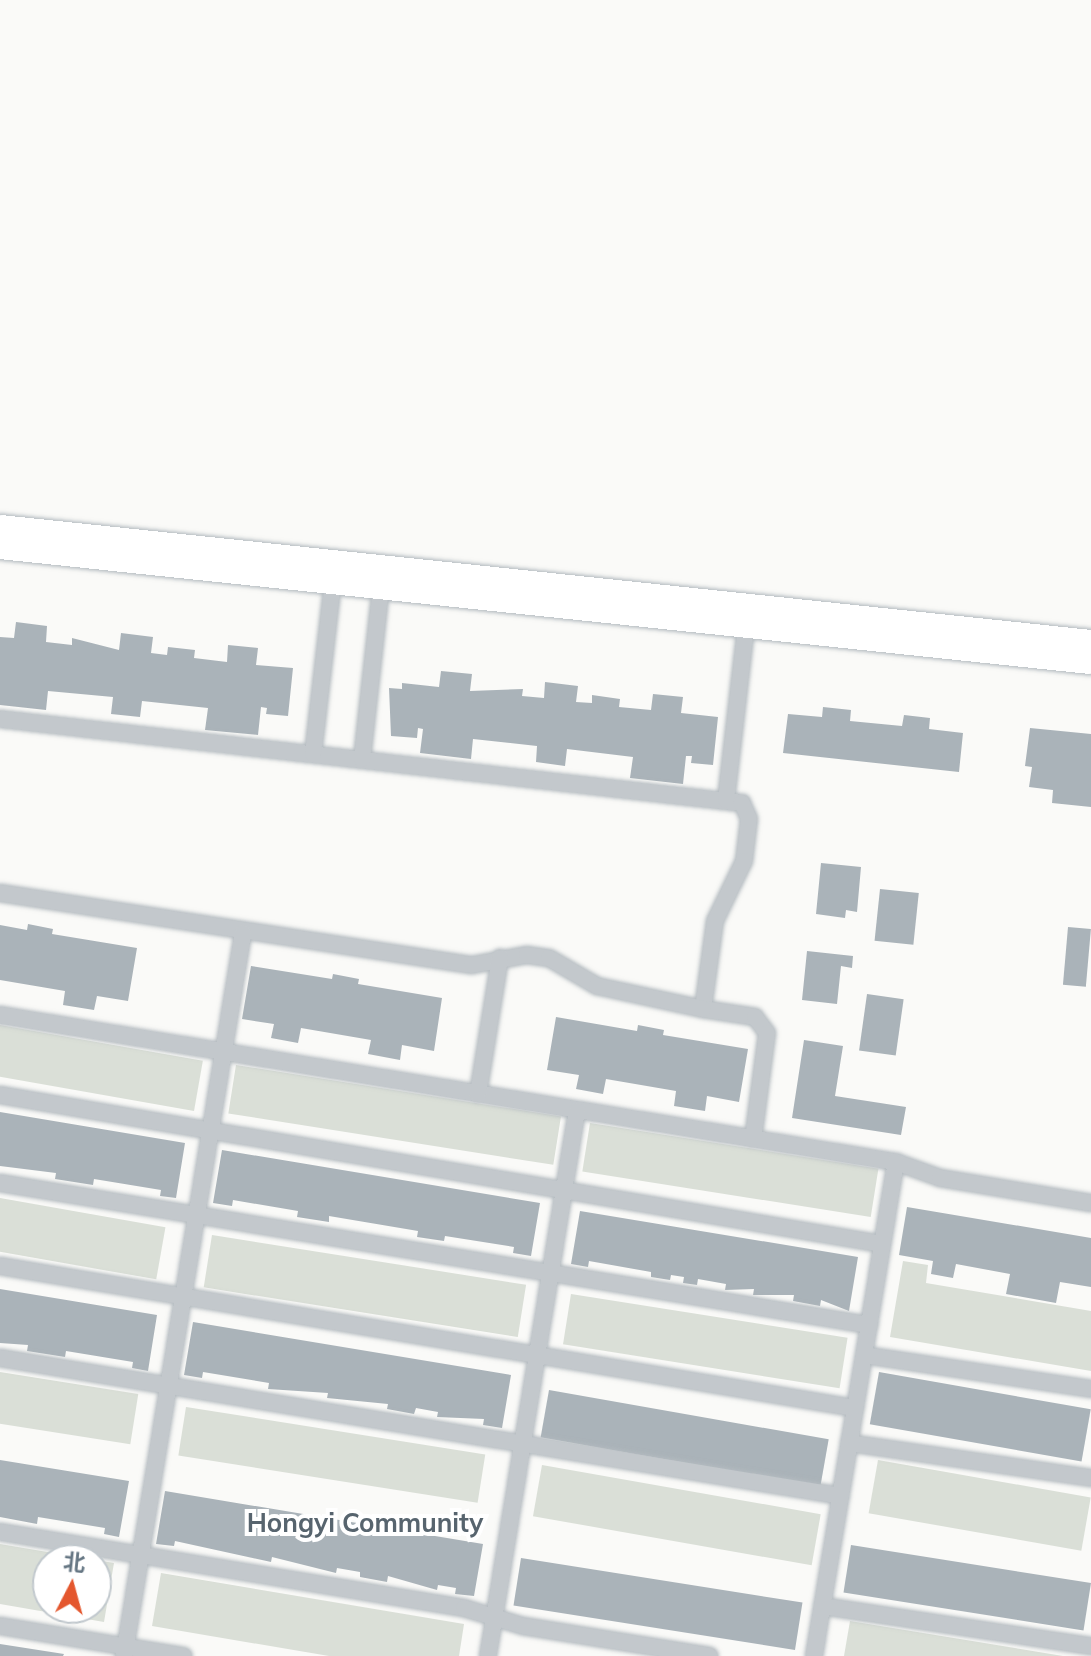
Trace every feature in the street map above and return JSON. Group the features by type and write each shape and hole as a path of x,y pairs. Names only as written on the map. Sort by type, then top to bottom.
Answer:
{"street":[{"path":"0,537 1091,652"}],"lane":[{"path":"313,754 334,572"},
{"path":"362,759 382,577"},
{"path":"726,800 747,615"},
{"path":"0,719 742,803 749,819 744,861 715,921 703,1009"},
{"path":"0,893 243,933 472,965 500,958 549,958 597,986 755,1017 767,1033 753,1139"},
{"path":"125,1651 243,933"},
{"path":"478,1094 500,958"},
{"path":"0,1015 896,1162 940,1178 1091,1203"},
{"path":"0,1095 882,1244"},
{"path":"488,1656 577,1110"},
{"path":"814,1656 896,1162"},
{"path":"0,1183 869,1325"},
{"path":"0,1266 855,1408"},
{"path":"864,1355 1091,1389"},
{"path":"0,1358 841,1496"},
{"path":"849,1443 1091,1478"},
{"path":"0,1532 710,1656"},
{"path":"822,1606 1091,1646"},
{"path":"0,1626 125,1651 184,1656"}],"shaded area":[{"path":"0,1025 203,1061 194,1111 0,1077"},
{"path":"236,1065 561,1116 553,1165 228,1113"},
{"path":"590,1123 878,1169 871,1217 582,1171"},
{"path":"0,1198 165,1227 156,1279 0,1252"},
{"path":"212,1235 526,1285 518,1337 204,1287"},
{"path":"903,1261 928,1265 926,1283 1091,1311 1091,1371 890,1337"},
{"path":"571,1294 848,1338 840,1388 563,1344"},
{"path":"0,1372 138,1394 130,1444 0,1424"},
{"path":"186,1407 485,1454 478,1503 178,1455"},
{"path":"878,1460 1091,1498 1081,1551 869,1513"},
{"path":"542,1465 821,1514 812,1565 533,1516"},
{"path":"0,1544 32,1549 32,1610 0,1604"},
{"path":"161,1573 464,1624 459,1656 329,1656 152,1626"},
{"path":"850,1621 1063,1656 844,1656"}],"building":[{"path":"16,622 47,626 46,642 72,645 72,638 119,650 121,633 153,637 151,653 167,655 168,647 195,650 194,658 227,662 228,645 258,648 256,665 293,668 288,716 266,714 267,708 261,707 258,735 205,730 208,708 142,701 140,717 111,714 113,697 48,691 46,710 0,705 0,637 14,638"},
{"path":"441,671 472,674 470,691 523,689 522,696 544,698 545,682 578,686 576,702 592,703 592,695 620,699 619,707 651,710 653,694 683,697 681,713 718,717 713,765 691,763 692,756 686,756 683,784 630,778 633,757 567,749 565,766 536,762 537,746 473,739 471,759 420,753 423,729 418,728 417,738 391,736 389,688 402,689 402,683 439,687"},
{"path":"823,707 851,710 850,721 902,726 904,715 930,718 929,729 963,733 959,772 783,753 788,714 822,717"},
{"path":"1030,728 1091,734 1091,807 1052,803 1053,790 1029,787 1032,767 1025,766"},
{"path":"821,863 861,867 857,912 846,910 845,918 816,914"},
{"path":"880,889 919,893 913,945 875,941"},
{"path":"28,924 53,929 52,934 137,948 128,1001 97,996 94,1010 63,1005 65,991 0,980 0,925 27,930"},
{"path":"1068,927 1091,929 1086,987 1063,985"},
{"path":"807,951 853,956 852,968 841,966 837,1004 802,1000"},
{"path":"251,966 332,979 333,974 359,979 358,984 442,998 434,1051 402,1045 400,1060 368,1054 371,1040 301,1028 298,1043 271,1038 274,1024 242,1019"},
{"path":"867,994 904,999 896,1056 859,1050"},
{"path":"556,1017 637,1031 638,1025 664,1030 663,1035 748,1049 739,1102 707,1096 705,1111 674,1106 676,1091 606,1079 603,1094 576,1089 579,1075 547,1070"},
{"path":"804,1040 843,1046 835,1096 906,1107 901,1135 792,1118"},
{"path":"0,1112 185,1143 176,1198 160,1196 161,1190 94,1179 93,1185 55,1179 56,1173 0,1166"},
{"path":"222,1150 540,1203 531,1256 513,1253 514,1247 445,1236 444,1241 417,1237 418,1231 329,1216 329,1222 297,1217 298,1211 233,1200 232,1206 213,1203"},
{"path":"907,1207 1091,1238 1091,1287 1060,1282 1056,1303 1006,1294 1010,1274 956,1264 953,1278 931,1274 933,1261 899,1255"},
{"path":"580,1211 858,1257 849,1311 821,1300 820,1306 793,1301 794,1295 753,1295 754,1289 725,1290 726,1284 698,1279 697,1285 683,1283 684,1277 671,1275 670,1280 651,1277 651,1272 589,1261 588,1267 571,1264"},
{"path":"0,1289 157,1315 148,1371 132,1368 133,1362 66,1351 65,1357 27,1351 28,1345 0,1343"},
{"path":"193,1322 511,1375 502,1428 483,1425 484,1419 437,1417 438,1412 416,1408 414,1414 387,1409 388,1404 327,1398 328,1393 268,1389 269,1383 203,1372 202,1378 184,1375"},
{"path":"879,1372 1091,1409 1082,1462 870,1424"},
{"path":"549,1390 829,1439 820,1487 541,1437"},
{"path":"0,1460 129,1481 119,1537 104,1534 105,1528 38,1517 37,1524 0,1517"},
{"path":"165,1491 483,1544 474,1596 455,1594 456,1588 438,1585 437,1590 388,1576 387,1582 360,1577 360,1572 337,1568 336,1573 272,1557 271,1562 175,1541 174,1546 156,1544"},
{"path":"851,1545 1091,1583 1083,1630 843,1592"},
{"path":"521,1558 802,1603 795,1650 513,1605"},
{"path":"0,1644 64,1654 0,1656"}],"district":[{"name":"Hongyi Community","path":"365,1523"}]}
